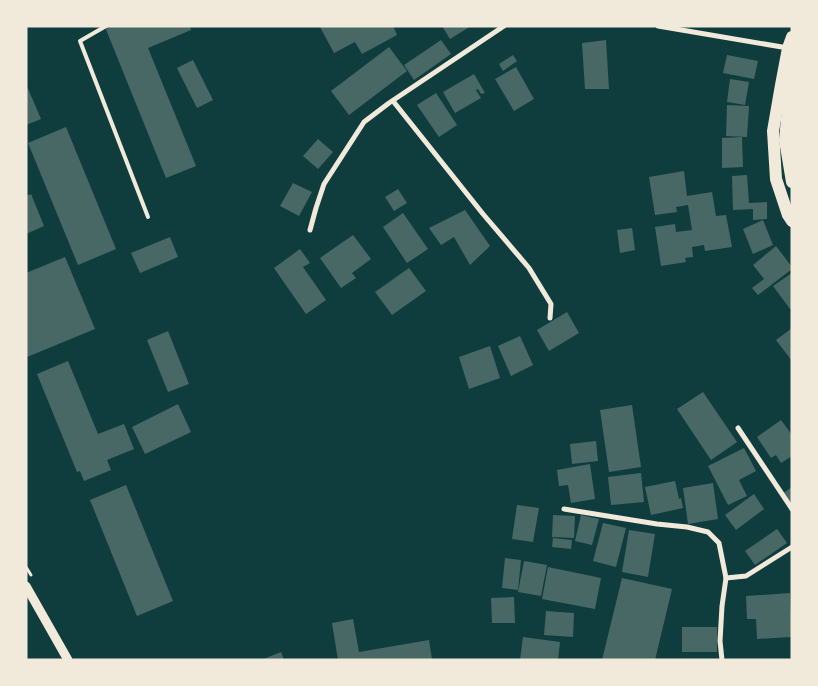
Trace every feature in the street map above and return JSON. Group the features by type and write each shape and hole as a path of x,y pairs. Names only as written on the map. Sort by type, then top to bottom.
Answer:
{"main road":[{"path":"790,43 790,86 785,140 792,182"},
{"path":"790,43 773,131 776,179 788,215 792,221"}],"street":[{"path":"310,230 324,184 364,122 504,26"},
{"path":"658,26 790,43"},
{"path":"392,101 529,268 551,304 550,318"},
{"path":"738,428 792,509"},
{"path":"564,510 687,527 708,532 719,543 726,578 720,632 722,660"},
{"path":"726,578 746,576 792,547"},
{"path":"26,586 68,660"}],"lane":[{"path":"106,26 80,41 148,217"}],"building":[{"path":"190,26 191,30 148,48 196,166 166,178 105,27"},
{"path":"321,26 393,26 397,35 362,54 355,42 334,53"},
{"path":"442,26 471,26 450,39"},
{"path":"441,40 451,54 414,80 404,65"},
{"path":"606,40 609,89 585,89 582,43"},
{"path":"389,47 407,71 349,115 331,91"},
{"path":"513,55 517,61 503,71 499,64"},
{"path":"727,55 758,61 754,79 723,73"},
{"path":"193,60 213,100 197,108 177,68"},
{"path":"516,67 534,99 514,111 495,79"},
{"path":"474,74 485,93 481,94 478,89 476,90 481,98 455,113 443,92"},
{"path":"730,79 749,82 745,105 727,102"},
{"path":"26,84 41,119 26,125"},
{"path":"436,93 457,125 439,137 417,105"},
{"path":"727,105 749,106 747,137 726,136"},
{"path":"66,127 116,249 78,265 28,143"},
{"path":"742,137 743,167 722,168 722,138"},
{"path":"318,139 333,152 318,169 303,156"},
{"path":"684,171 687,196 712,192 716,216 726,215 732,247 705,251 704,245 692,247 693,257 685,258 686,262 661,266 655,227 675,224 676,232 692,230 688,205 676,207 677,212 655,215 649,177"},
{"path":"747,175 749,203 767,202 767,219 753,220 753,209 733,210 732,176"},
{"path":"293,183 312,192 299,216 280,206"},
{"path":"398,189 407,203 394,211 385,197"},
{"path":"31,194 44,226 26,234 26,196"},
{"path":"465,210 490,246 470,265 454,237 441,245 429,228"},
{"path":"403,213 428,249 407,263 383,227"},
{"path":"763,220 773,245 753,254 743,229"},
{"path":"632,228 635,250 620,253 617,230"},
{"path":"353,235 371,259 352,273 356,278 341,288 320,258"},
{"path":"170,237 178,257 140,273 131,253"},
{"path":"776,246 792,269 758,295 752,288 764,279 753,265"},
{"path":"300,249 310,263 303,267 326,300 306,314 274,268"},
{"path":"65,257 95,329 27,357 26,273"},
{"path":"409,268 426,291 392,315 375,292"},
{"path":"792,273 792,308 790,309 773,286"},
{"path":"567,312 579,333 549,351 537,330"},
{"path":"792,328 792,361 776,340"},
{"path":"168,331 189,384 168,392 147,340"},
{"path":"520,336 533,365 511,376 498,346"},
{"path":"490,346 500,378 469,389 459,357"},
{"path":"68,361 98,434 124,424 134,449 107,460 111,470 84,481 80,471 77,472 37,374"},
{"path":"703,392 737,442 711,460 677,409"},
{"path":"178,404 191,432 145,454 132,427"},
{"path":"632,405 641,467 609,472 600,410"},
{"path":"781,420 792,435 792,456 781,463 776,455 771,458 757,437"},
{"path":"596,441 598,461 572,464 570,444"},
{"path":"744,448 756,471 739,480 747,496 728,505 708,466"},
{"path":"590,464 595,499 571,503 568,485 559,486 557,470"},
{"path":"641,473 644,502 611,505 608,477"},
{"path":"675,481 683,508 651,515 645,487"},
{"path":"713,483 718,519 688,524 683,488"},
{"path":"126,485 173,601 137,616 90,500"},
{"path":"792,487 792,506 782,494"},
{"path":"754,494 764,509 736,530 725,515"},
{"path":"517,505 539,508 533,542 512,539"},
{"path":"553,515 575,516 574,538 552,537"},
{"path":"581,515 599,519 592,545 575,541"},
{"path":"603,523 626,528 616,567 593,561"},
{"path":"777,529 787,543 755,565 745,551"},
{"path":"629,530 655,534 648,577 622,572"},
{"path":"553,538 572,540 571,549 552,547"},
{"path":"505,558 521,560 518,590 502,588"},
{"path":"524,561 547,565 541,596 518,592"},
{"path":"548,567 601,578 595,609 542,599"},
{"path":"622,578 672,589 655,660 602,660"},
{"path":"790,593 792,637 757,639 756,619 747,619 746,596"},
{"path":"514,597 515,623 492,623 491,598"},
{"path":"546,611 574,613 573,637 544,635"},
{"path":"353,619 359,652 429,640 432,659 338,660 332,623"},
{"path":"682,627 717,627 717,652 682,652"},
{"path":"523,637 560,642 558,660 520,660"},
{"path":"281,652 284,660 261,660"}]}
